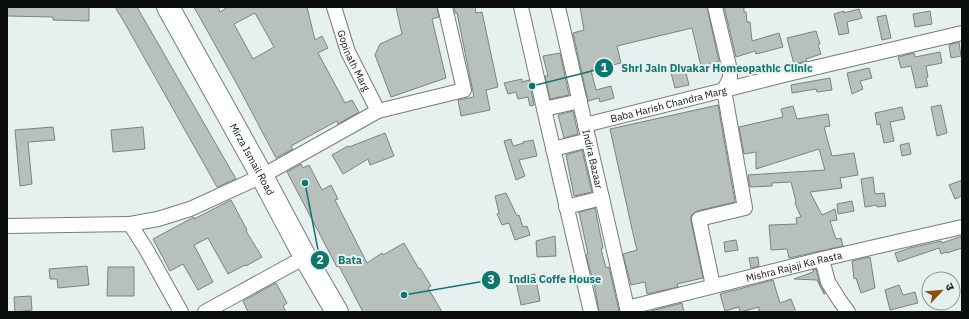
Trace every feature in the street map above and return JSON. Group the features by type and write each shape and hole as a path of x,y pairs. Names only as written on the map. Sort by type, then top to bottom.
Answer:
{"highway":[{"name":"Mirza Ismail Road","path":"168,7 262,176 305,257 337,312"}],"street":[{"name":"Gopinath Marg","path":"334,7 348,52 378,111"},
{"path":"7,226 130,224 158,219 190,209 262,176 378,111 464,90 445,7"},
{"path":"521,7 591,312"},
{"name":"Indira Bazaar","path":"558,7 627,310"},
{"path":"713,286 699,219 745,208 724,90 730,78 730,70 715,7"},
{"name":"Baba Harish Chandra Marg","path":"586,125 962,33"},
{"path":"544,109 580,101"},
{"path":"553,149 589,140"},
{"path":"566,207 602,198"},
{"path":"130,224 146,249 181,312"},
{"name":"Mishra Rajaji Ka Rasta","path":"627,310 713,286 962,227"},
{"path":"205,312 305,257"},
{"path":"822,259 828,282 848,312"}],"building":[{"path":"7,7 89,7 89,21 53,20 53,17 7,16"},
{"path":"115,7 137,7 236,179 217,187"},
{"path":"194,7 218,7 220,12 228,7 307,7 315,40 322,36 328,48 318,53 345,103 352,100 359,112 338,124 337,121 291,146 293,149 276,158","holes":["255,13 274,47 253,59 234,24"]},
{"path":"396,7 437,7 439,17 432,19 446,78 391,97 375,55 380,44 402,34"},
{"path":"454,7 475,7 476,13 482,12 498,87 486,90 490,110 461,116 458,100 474,97 457,13 455,13"},
{"path":"580,7 707,7 719,62 701,66 692,28 617,46 621,63 591,70 596,90 611,86 614,98 600,102 599,98 588,101 573,33 584,30"},
{"path":"724,7 744,7 747,22 750,22 752,41 779,33 783,47 756,54 755,51 736,57"},
{"path":"859,9 862,18 847,22 849,33 839,35 834,14"},
{"path":"930,11 932,24 915,27 913,14"},
{"path":"886,15 891,38 882,40 877,17"},
{"path":"816,31 821,54 806,59 807,61 794,64 787,38"},
{"path":"959,42 961,56 951,58 949,45"},
{"path":"940,52 942,63 926,66 928,86 916,88 911,66 901,68 898,57 914,53 915,57"},
{"path":"560,53 569,95 550,99 545,76 548,76 543,56"},
{"path":"684,65 689,85 675,88 670,69"},
{"path":"869,68 872,78 860,81 863,89 852,94 847,73"},
{"path":"830,78 832,90 817,92 816,89 792,93 791,85"},
{"path":"522,79 522,82 529,80 534,105 530,106 528,97 518,99 516,92 508,94 504,83"},
{"path":"718,105 735,202 697,211 691,216 703,278 677,284 678,287 647,294 645,282 631,285 623,254 637,250 610,129"},
{"path":"941,105 947,133 937,136 931,107"},
{"path":"793,106 797,119 828,114 830,126 824,127 832,156 854,153 858,175 840,178 842,188 810,192 822,215 835,209 837,220 830,221 836,239 841,238 843,246 789,258 787,249 771,250 769,225 797,224 796,218 801,217 795,203 791,182 772,183 772,186 750,187 748,175 825,170 819,149 756,169 756,152 744,154 739,127 783,117 781,109"},
{"path":"902,107 905,119 890,122 894,141 884,143 880,124 877,125 875,113"},
{"path":"573,111 578,134 564,138 558,115"},
{"path":"53,127 55,140 28,142 32,184 20,186 15,130"},
{"path":"143,127 145,149 113,152 111,130"},
{"path":"385,133 394,156 370,165 368,159 343,174 332,155 348,146 349,147"},
{"path":"511,139 513,146 533,140 537,156 519,160 525,176 516,180 504,141"},
{"path":"909,143 911,154 902,156 900,145"},
{"path":"582,150 592,192 574,196 566,155"},
{"path":"301,164 303,168 309,165 322,190 331,185 338,199 335,200 367,263 382,253 383,255 404,243 431,286 428,288 442,312 363,312 339,266 337,267 287,172"},
{"path":"873,177 875,194 884,193 886,206 877,207 877,205 865,207 861,179"},
{"path":"962,180 962,196 955,199 949,185"},
{"path":"506,193 517,216 519,215 523,227 527,226 530,235 515,240 509,223 502,225 497,214 499,213 495,196"},
{"path":"231,200 247,230 246,231 262,257 228,274 208,238 194,245 213,282 198,290 183,264 170,271 153,239 194,217 194,219"},
{"path":"852,201 854,211 838,214 837,204"},
{"path":"595,208 603,248 601,249 606,268 609,267 619,311 599,312 593,276 592,277 586,255 588,254 579,212"},
{"path":"555,236 556,256 537,257 536,241"},
{"path":"962,236 962,248 947,253 941,254 939,248 898,262 895,253 941,241 942,243"},
{"path":"736,240 738,250 725,252 724,242"},
{"path":"758,257 759,266 751,268 749,258"},
{"path":"870,257 875,288 861,293 856,278 854,279 852,261"},
{"path":"87,266 89,285 58,288 57,279 50,279 49,269"},
{"path":"108,267 134,267 134,296 107,296"},
{"path":"816,269 820,284 825,294 817,280 794,279 813,272 813,270"},
{"path":"535,274 540,301 521,305 515,277"},
{"path":"773,280 780,303 791,299 796,312 759,312 759,307 740,312 739,307 725,311 720,294"},
{"path":"276,283 287,303 283,306 286,312 248,312 243,301"},
{"path":"899,285 903,295 915,292 918,303 890,310 885,290"},
{"path":"31,296 32,310 15,312 14,297"},
{"path":"682,303 684,312 651,311"}],"place":[{"name":"Shri Jain Divakar Homeopathic Clinic","path":"532,86"},
{"name":"Bata","path":"305,183"},
{"name":"India Coffe House","path":"404,295"}]}
